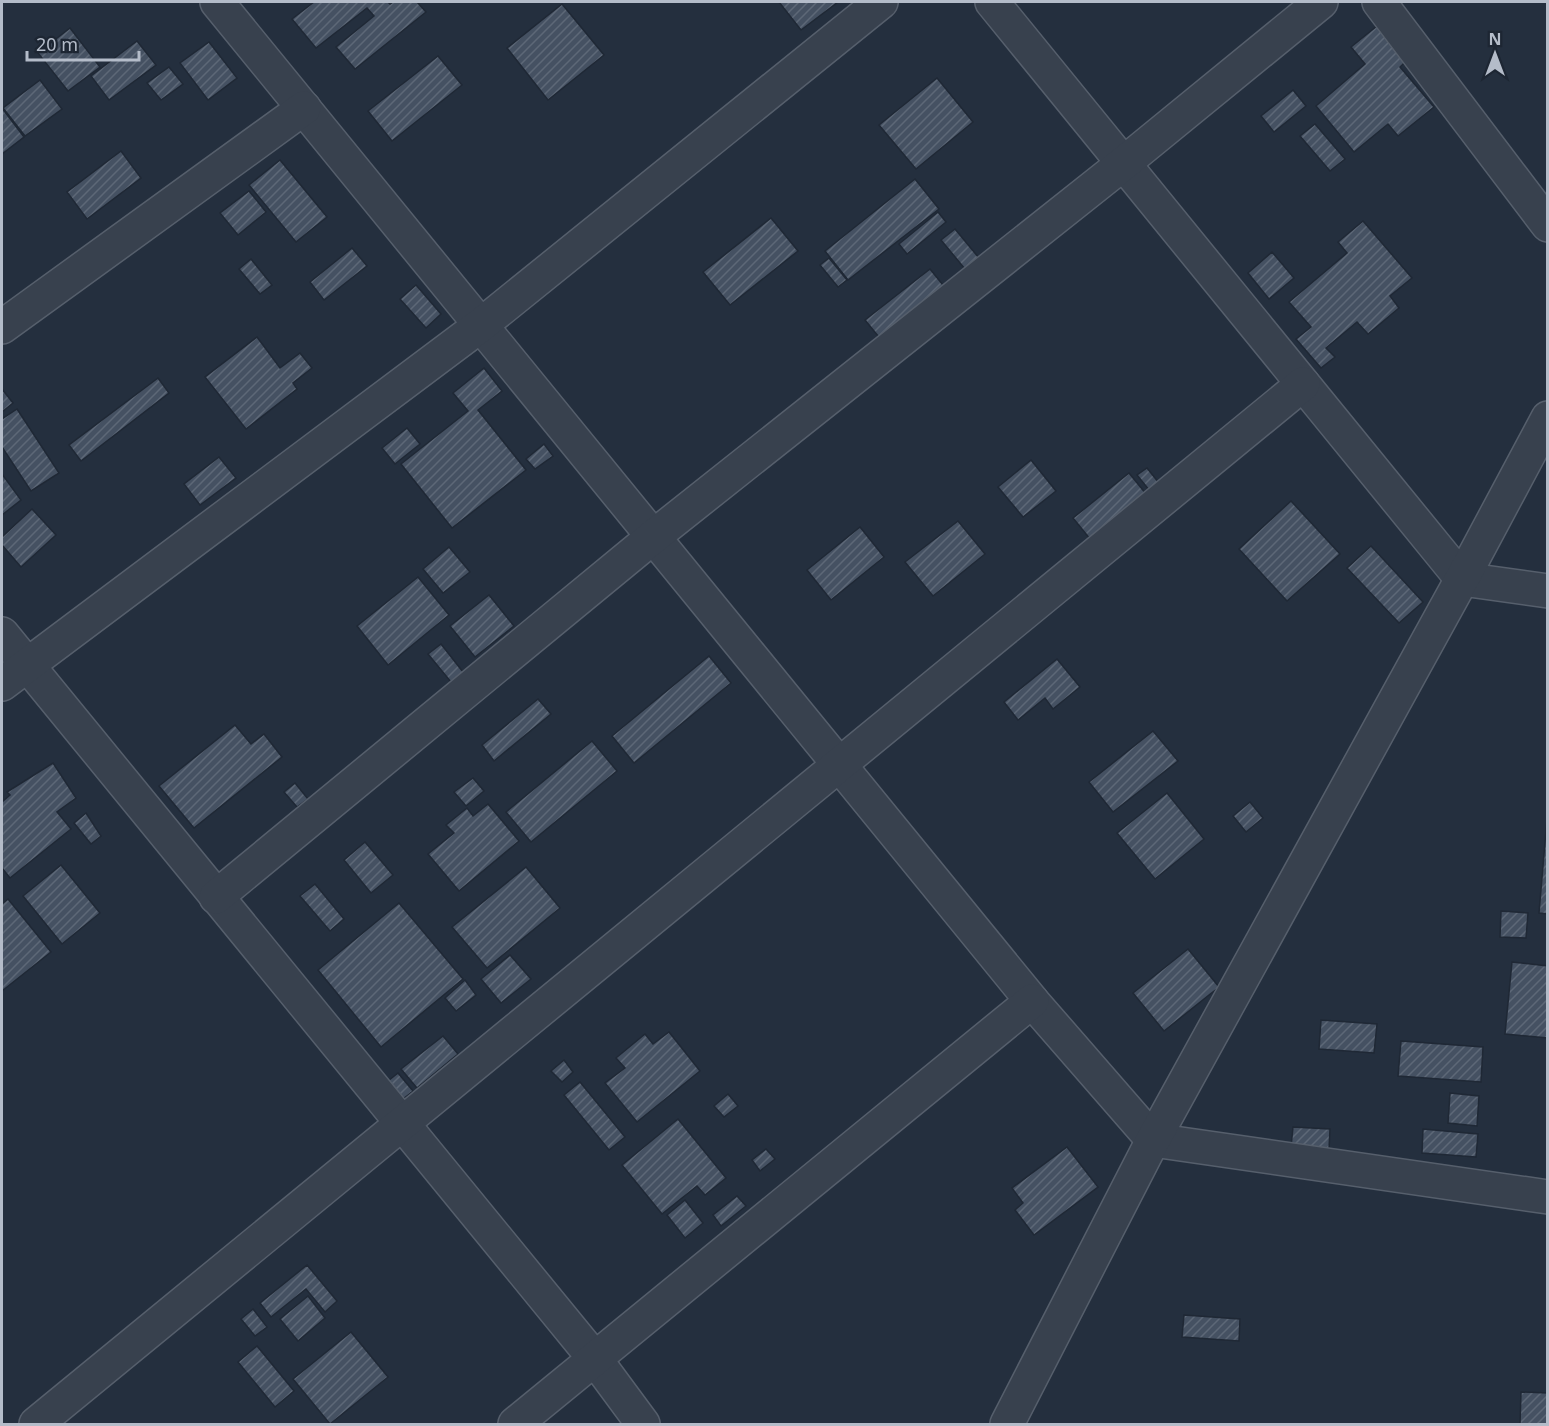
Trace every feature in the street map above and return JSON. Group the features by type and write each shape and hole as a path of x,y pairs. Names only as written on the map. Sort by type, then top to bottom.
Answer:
{"street":[{"path":"217,2 1032,1001 1153,1140 1548,1197"},
{"path":"14,674 481,325 881,2"},
{"path":"992,2 1462,579 1548,591"},
{"path":"216,897 653,537 1124,163 1321,2"},
{"path":"1379,2 1548,225"},
{"path":"2,327 304,108"},
{"path":"36,1425 1303,384"},
{"path":"1007,1425 1153,1140 1462,579 1548,418"},
{"path":"2,634 14,674 216,897 595,1359 643,1425"},
{"path":"515,1425 1032,1001"}],"building":[{"path":"314,2 388,2 390,4 417,2 426,12 355,69 336,47 374,16 367,8 316,48 292,19"},
{"path":"779,2 838,2 801,30"},
{"path":"562,4 604,55 548,100 507,48"},
{"path":"1377,26 1406,61 1400,67 1434,107 1398,136 1388,124 1354,152 1316,106 1365,64 1351,47"},
{"path":"70,28 100,67 68,91 38,53"},
{"path":"137,41 156,65 109,100 91,76"},
{"path":"209,42 237,78 208,100 180,63"},
{"path":"438,56 462,85 392,141 368,111"},
{"path":"169,67 183,84 161,100 147,83"},
{"path":"937,78 973,122 916,169 879,125"},
{"path":"40,80 62,109 25,136 3,108"},
{"path":"1293,90 1306,106 1274,132 1261,116"},
{"path":"2,108 24,137 2,154"},
{"path":"1315,124 1345,159 1330,171 1300,136"},
{"path":"121,151 141,178 87,219 67,192"},
{"path":"280,160 327,217 296,242 249,185"},
{"path":"915,179 939,209 848,280 825,251"},
{"path":"249,191 266,212 238,235 220,213"},
{"path":"938,212 946,222 907,254 899,244"},
{"path":"771,218 798,251 730,305 703,272"},
{"path":"1363,221 1412,278 1390,296 1399,308 1368,334 1357,322 1326,348 1335,357 1321,368 1296,339 1311,327 1289,302 1347,253 1338,242"},
{"path":"955,229 979,258 965,269 941,240"},
{"path":"352,248 367,266 324,300 310,282"},
{"path":"1272,252 1294,278 1269,299 1248,273"},
{"path":"829,258 847,280 838,287 820,265"},
{"path":"251,259 272,285 260,294 239,269"},
{"path":"930,269 947,290 883,342 865,320"},
{"path":"416,285 441,314 426,328 400,299"},
{"path":"257,337 280,368 300,353 312,368 293,383 297,389 246,429 205,377"},
{"path":"484,368 502,391 478,410 526,470 452,528 401,464 468,411 453,393"},
{"path":"158,378 169,393 81,461 69,445"},
{"path":"2,389 13,403 2,412"},
{"path":"17,409 59,473 31,491 2,447 2,419"},
{"path":"407,428 420,444 395,464 382,448"},
{"path":"544,444 553,456 535,469 526,459"},
{"path":"219,457 236,478 200,505 184,484"},
{"path":"1031,460 1056,491 1023,517 998,487"},
{"path":"1147,468 1163,488 1154,496 1137,475"},
{"path":"1129,473 1151,500 1095,545 1073,518"},
{"path":"2,474 21,500 2,515"},
{"path":"1291,501 1340,554 1287,601 1239,549"},
{"path":"32,509 56,535 21,567 2,545 2,537"},
{"path":"958,521 985,554 933,596 905,562"},
{"path":"860,527 884,557 831,600 807,570"},
{"path":"1371,546 1423,602 1399,623 1347,568"},
{"path":"449,547 470,572 443,593 423,569"},
{"path":"418,577 449,615 388,665 357,626"},
{"path":"489,595 514,626 475,657 450,626"},
{"path":"441,644 463,672 451,682 428,654"},
{"path":"709,656 731,683 634,763 612,736"},
{"path":"1057,659 1080,687 1053,709 1045,698 1018,720 1004,702"},
{"path":"538,699 551,714 494,761 482,745"},
{"path":"235,725 251,744 264,734 282,757 194,828 159,786"},
{"path":"1153,731 1178,761 1113,812 1089,782"},
{"path":"592,741 617,771 531,842 506,812"},
{"path":"53,763 76,798 57,812 71,829 10,878 2,868 2,802 10,795 7,792"},
{"path":"473,778 484,791 466,806 454,792"},
{"path":"295,783 308,799 297,807 284,792"},
{"path":"1167,793 1204,839 1155,879 1117,833"},
{"path":"1250,802 1263,818 1246,832 1233,816"},
{"path":"488,804 519,841 459,891 428,854 454,833 446,825 467,808 473,816"},
{"path":"1548,807 1548,914 1539,913"},
{"path":"86,813 101,836 91,844 74,823"},
{"path":"365,842 393,875 371,893 344,860"},
{"path":"61,865 100,913 62,944 23,896"},
{"path":"526,867 560,908 487,968 452,927"},
{"path":"315,884 344,919 330,931 300,896"},
{"path":"8,899 51,952 2,991 2,904"},
{"path":"399,903 463,979 381,1047 318,970"},
{"path":"1501,911 1528,913 1526,938 1500,937"},
{"path":"1188,949 1219,987 1164,1031 1133,993"},
{"path":"510,955 531,979 501,1003 481,979"},
{"path":"1512,962 1548,966 1548,1038 1505,1034"},
{"path":"465,980 476,995 456,1011 445,998"},
{"path":"1321,1020 1377,1024 1374,1053 1319,1049"},
{"path":"669,1032 700,1071 637,1122 605,1083 625,1068 616,1058 645,1034 653,1044"},
{"path":"443,1036 458,1054 417,1088 401,1069"},
{"path":"1401,1041 1483,1047 1481,1082 1398,1076"},
{"path":"564,1060 573,1072 562,1082 551,1071"},
{"path":"398,1073 413,1091 403,1099 388,1081"},
{"path":"580,1082 625,1137 609,1150 564,1095"},
{"path":"1450,1093 1479,1096 1477,1126 1448,1123"},
{"path":"728,1094 738,1106 724,1117 714,1106"},
{"path":"678,1119 726,1178 705,1195 697,1186 662,1214 622,1165"},
{"path":"1293,1127 1330,1129 1329,1149 1291,1147"},
{"path":"1423,1129 1478,1134 1476,1157 1422,1153"},
{"path":"1067,1147 1098,1187 1034,1235 1015,1210 1023,1203 1012,1188"},
{"path":"766,1149 775,1159 760,1171 752,1160"},
{"path":"737,1196 746,1206 721,1226 713,1215"},
{"path":"685,1200 703,1223 685,1238 667,1215"},
{"path":"307,1265 337,1301 325,1312 306,1289 271,1317 260,1303"},
{"path":"308,1296 325,1318 298,1341 280,1319"},
{"path":"253,1309 267,1327 255,1336 241,1319"},
{"path":"1184,1315 1240,1319 1239,1341 1182,1337"},
{"path":"351,1332 388,1377 330,1424 293,1379"},
{"path":"257,1346 294,1391 275,1407 238,1362"},
{"path":"1521,1392 1548,1393 1548,1424 1520,1424"}]}
